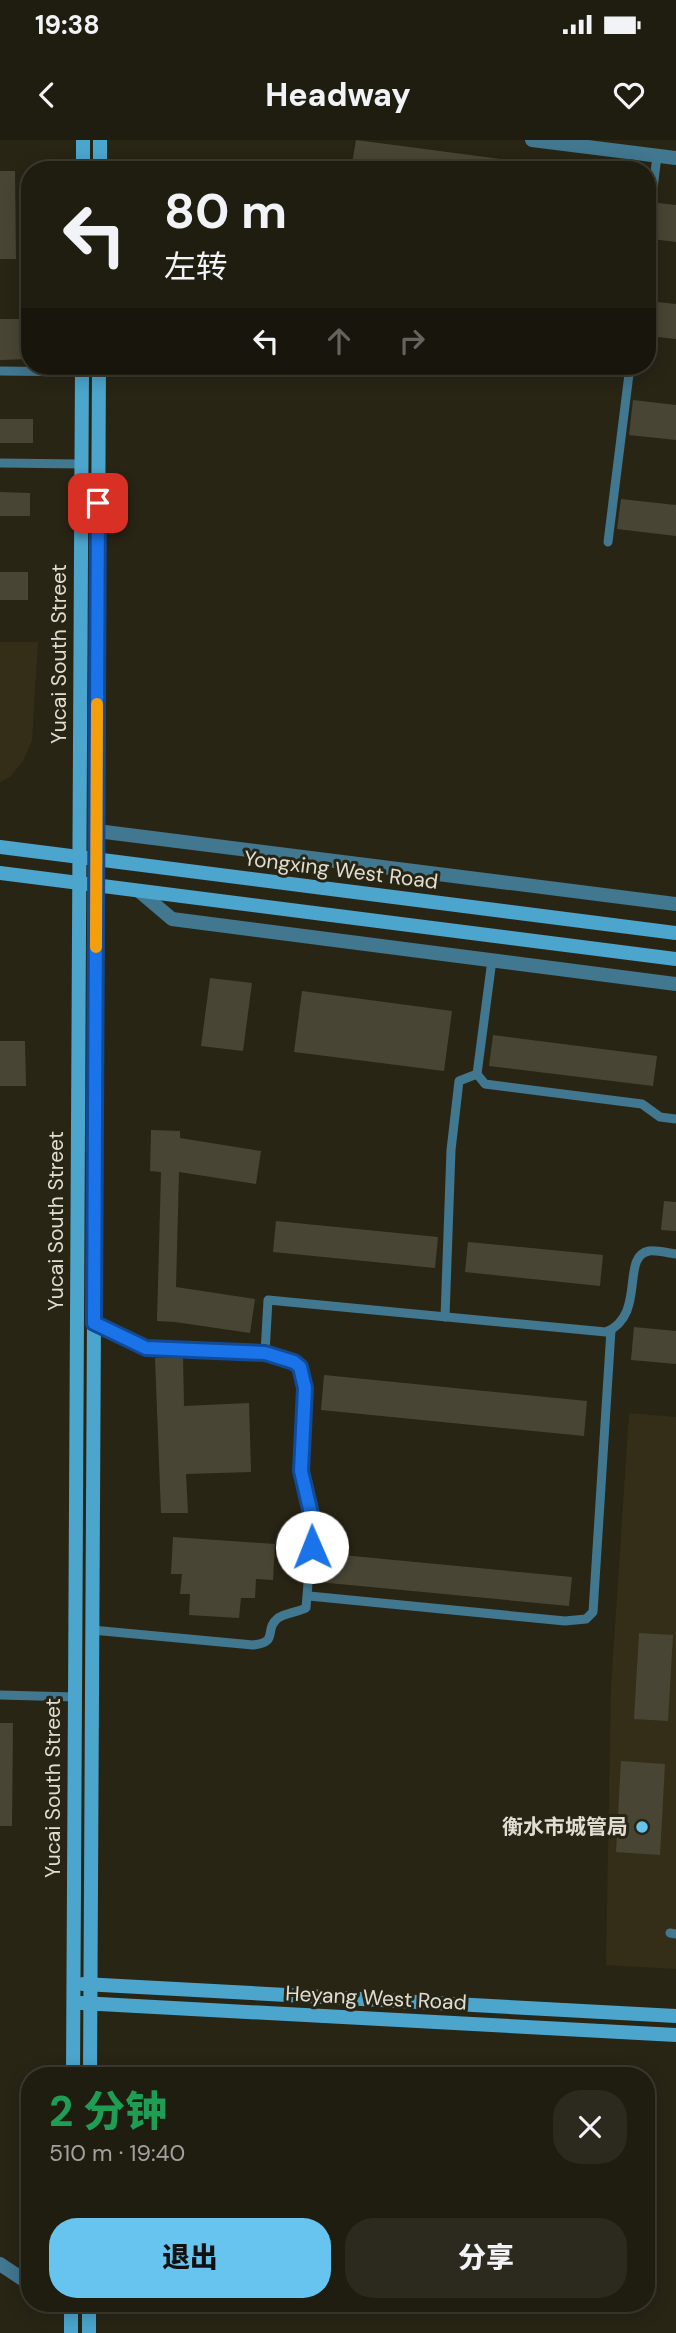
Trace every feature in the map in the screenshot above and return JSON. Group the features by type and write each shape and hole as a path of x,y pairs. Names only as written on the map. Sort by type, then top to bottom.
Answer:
{"main road":[{"path":"83,140 83,161"},
{"path":"100,140 100,161"},
{"name":"Yucai South Street","path":"73,2067 82,375"},
{"name":"Yucai South Street","path":"90,2067 99,375"},
{"name":"Yongxing West Road","path":"0,847 676,933"},
{"path":"0,873 676,960"},
{"name":"Heyang West Road","path":"73,1984 676,2016"},
{"name":"Heyang West Road","path":"73,2003 676,2035"},
{"path":"70,2312 71,2333"}],"street":[{"path":"532,140 601,144 676,158"},
{"path":"97,831 676,904"},
{"path":"139,891 172,919 676,984"},
{"path":"0,2264 21,2278"}],"lane":[{"path":"656,164 657,156"},
{"path":"0,371 21,370"},
{"path":"608,542 629,375"},
{"path":"0,463 81,464"},
{"path":"492,960 477,1074 485,1084 642,1104 660,1117 676,1119"},
{"path":"445,1317 451,1150 460,1081 477,1074"},
{"path":"265,1353 268,1300 600,1332 611,1330 628,1314 635,1265 640,1255 648,1251 676,1254"},
{"path":"93,1630 264,1644 270,1639 272,1625 280,1616 306,1608 313,1522 301,1471 305,1388 300,1367 294,1362 265,1353 146,1348 94,1323"},
{"path":"309,1596 565,1621 586,1619 593,1612 611,1330"},
{"path":"0,1695 75,1697"}],"shaded area":[{"path":"0,642 38,642 32,740 23,761 11,776 0,782"},
{"name":"衡水市城管局","path":"629,1413 676,1417 676,1969 606,1965 611,1689"}],"building":[{"path":"356,140 516,161 352,161"},
{"path":"0,171 15,171 16,259 0,259"},
{"path":"658,203 676,205 676,242 656,240"},
{"path":"656,302 676,304 676,339 656,337"},
{"path":"0,319 21,319 21,359 0,360"},
{"path":"633,400 676,405 676,440 629,435"},
{"path":"0,419 33,419 33,443 0,443"},
{"path":"0,492 30,493 30,516 0,516"},
{"path":"621,499 676,505 676,536 617,529"},
{"path":"0,572 28,572 28,600 0,600"},
{"path":"210,978 252,983 243,1051 201,1046"},
{"path":"302,991 452,1011 444,1071 294,1052"},
{"path":"493,1035 657,1056 653,1086 489,1066"},
{"path":"0,1041 25,1041 26,1086 0,1086"},
{"path":"151,1130 180,1131 180,1138 261,1151 256,1184 179,1172 176,1287 255,1299 250,1333 157,1321 161,1172 150,1171"},
{"path":"664,1201 676,1202 676,1231 661,1230"},
{"path":"276,1221 438,1237 435,1268 273,1252"},
{"path":"468,1242 603,1255 600,1286 465,1272"},
{"path":"634,1327 676,1331 676,1364 631,1360"},
{"path":"183,1357 184,1406 249,1403 251,1472 186,1474 188,1513 161,1513 155,1358"},
{"path":"324,1375 587,1401 584,1436 321,1410"},
{"path":"173,1537 275,1544 273,1580 256,1579 255,1598 241,1598 239,1618 189,1615 190,1594 180,1594 182,1574 171,1574"},
{"path":"321,1553 572,1577 569,1606 318,1582"},
{"path":"639,1633 673,1635 668,1721 634,1719"},
{"path":"0,1723 13,1723 12,1826 0,1826"},
{"path":"621,1761 665,1764 660,1855 616,1852"}],"slow traffic":[{"path":"96,947 97,704"}],"place":[{"name":"衡水市城管局","path":"642,1827"}],"route":[{"path":"98,503 94,1323 146,1348 265,1353 294,1362 300,1367 305,1388 301,1471 313,1522 312,1547"}]}
